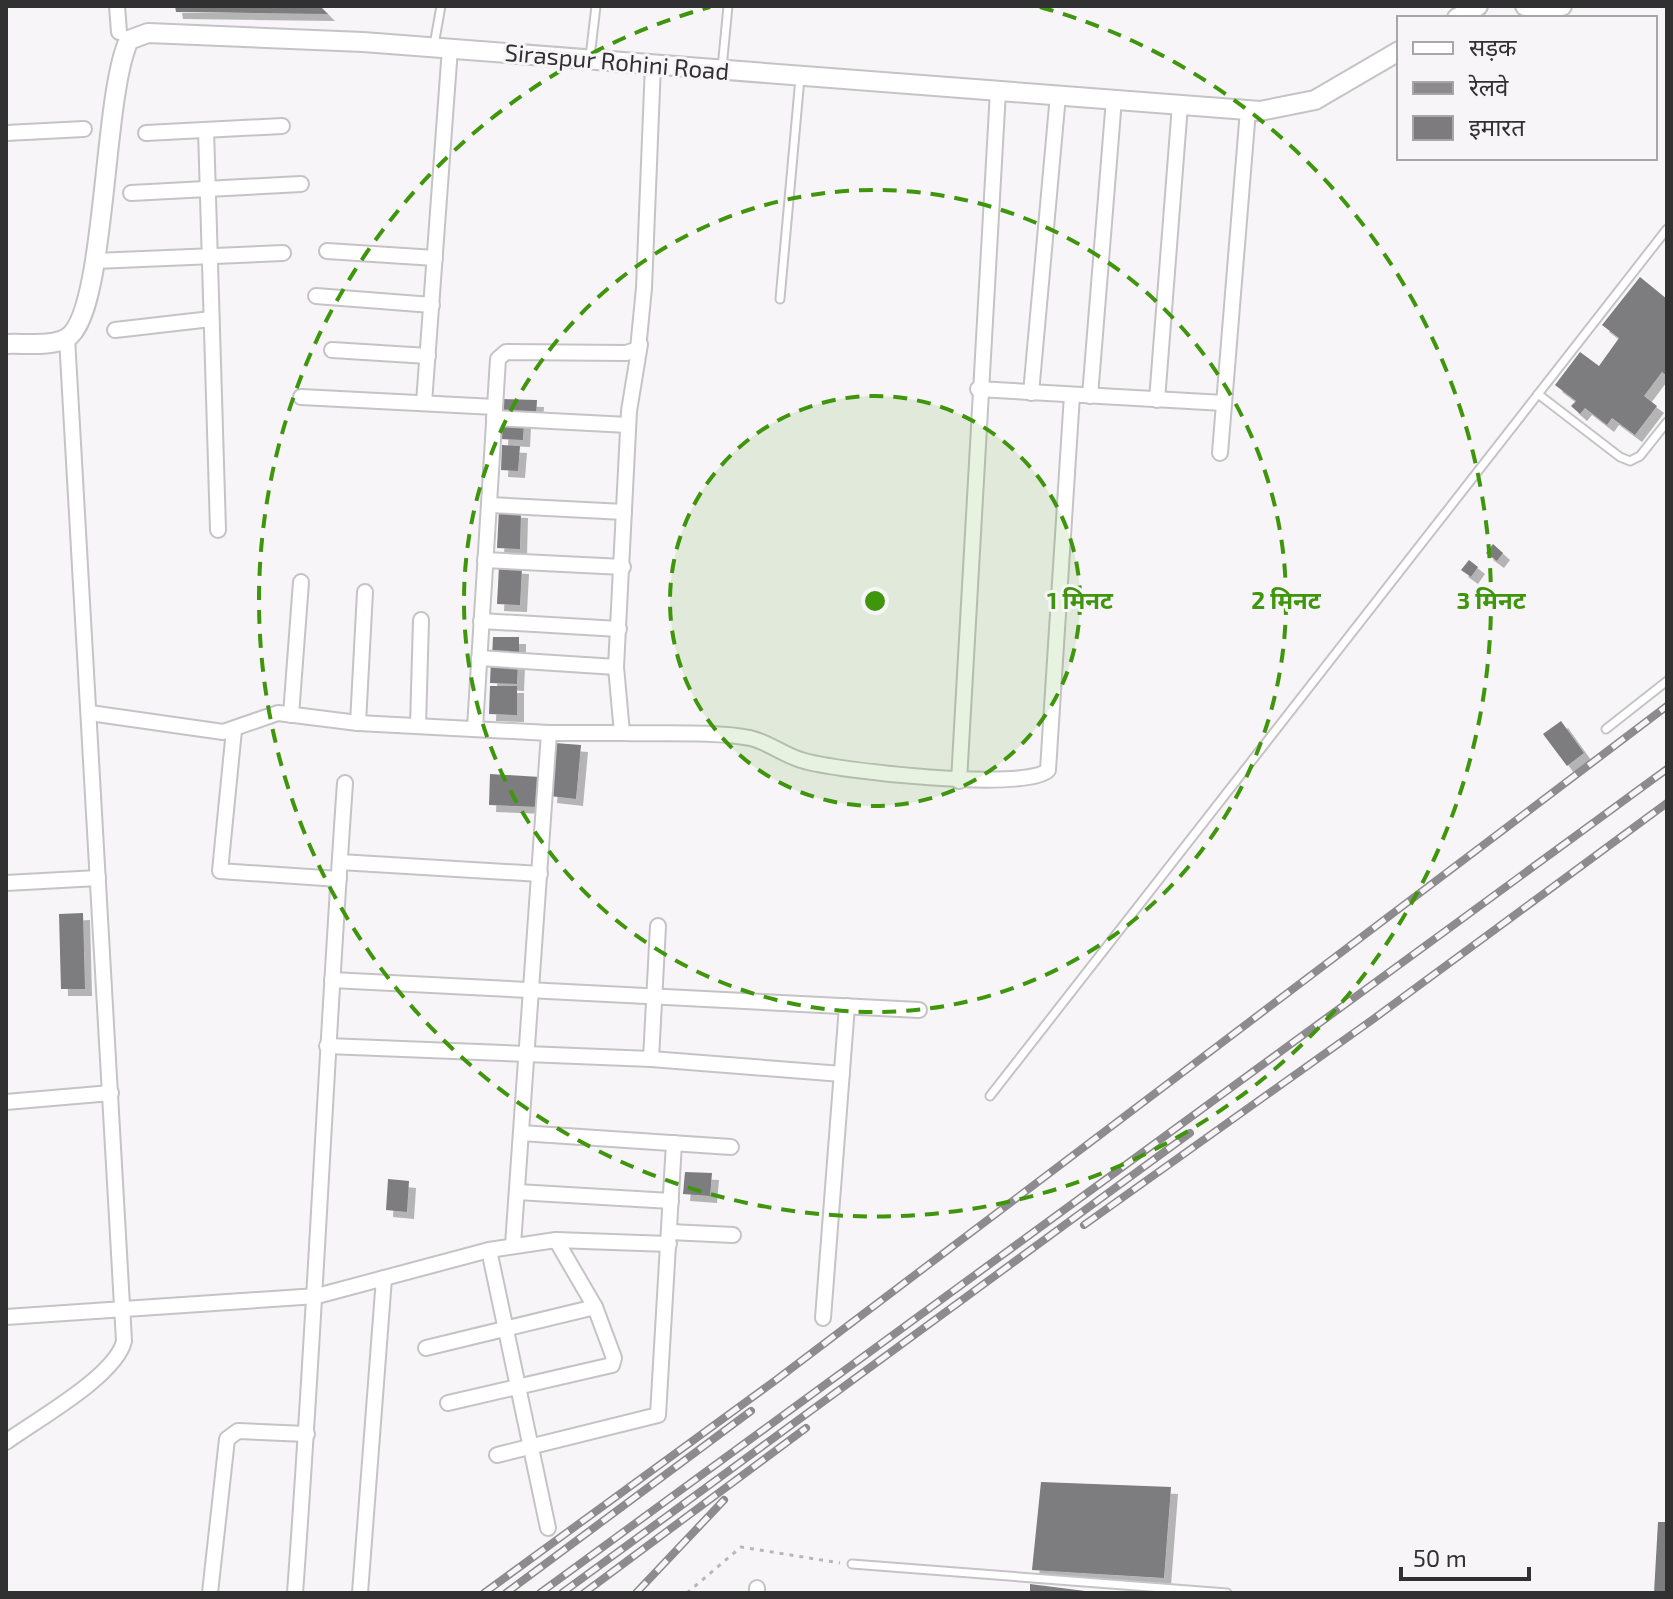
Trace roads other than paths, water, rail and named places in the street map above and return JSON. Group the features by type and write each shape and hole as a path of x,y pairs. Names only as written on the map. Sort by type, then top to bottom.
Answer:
{"street":[{"path":"117,6 119,32"},
{"path":"1460,16 1478,6"},
{"path":"1525,6 1562,6"},
{"name":"Siraspur Rohini Road","path":"67,338 86,302 95,261 119,64 129,40 136,36 184,33 442,47 1248,110 1287,108 1315,100 1397,52"},
{"path":"424,403 435,258 442,47"},
{"path":"622,733 616,667 628,425 640,344 653,64"},
{"path":"959,781 978,389 998,91"},
{"path":"1031,393 1058,95"},
{"path":"1090,396 1114,99"},
{"path":"1157,400 1180,105"},
{"path":"1220,453 1248,110"},
{"path":"146,133 282,126"},
{"path":"6,133 84,129"},
{"path":"206,130 218,530"},
{"path":"131,193 301,184"},
{"path":"327,251 435,258"},
{"path":"95,261 283,253"},
{"path":"316,296 432,305"},
{"path":"115,330 211,319"},
{"path":"6,344 67,338 124,1309 124,1341 116,1360 6,1442"},
{"path":"475,728 498,359 502,353 626,353 640,344"},
{"path":"332,350 428,356"},
{"path":"978,389 1224,403"},
{"path":"90,713 223,732 273,713 358,723 549,733 751,738 802,761 959,781 1042,776 1048,770 1072,395"},
{"path":"301,397 424,403 628,425"},
{"path":"489,505 624,512"},
{"path":"485,560 623,567"},
{"path":"291,715 301,582"},
{"path":"358,723 365,592"},
{"path":"418,726 421,620"},
{"path":"481,621 619,629"},
{"path":"479,658 616,667"},
{"path":"234,730 220,871 339,879"},
{"path":"513,1245 549,733"},
{"path":"295,1593 317,1296 327,1046 345,783"},
{"path":"340,862 540,874"},
{"path":"6,883 98,878"},
{"path":"651,1059 658,926"},
{"path":"332,980 919,1010"},
{"path":"823,1318 847,1006"},
{"path":"327,1046 651,1059 842,1074"},
{"path":"6,1102 111,1093"},
{"path":"521,1133 731,1147"},
{"path":"497,1455 658,1415 674,1143"},
{"path":"517,1192 671,1201"},
{"path":"6,1317 317,1296 489,1250 556,1240 733,1235"},
{"path":"448,1403 612,1365 614,1358 595,1307 556,1240"},
{"path":"489,1250 548,1528"},
{"path":"360,1593 384,1278"},
{"path":"426,1348 595,1307"},
{"path":"210,1593 227,1439 238,1431 307,1434"}],"lane":[{"path":"441,6 442,47"},
{"path":"590,59 596,6"},
{"path":"722,70 728,6"},
{"path":"780,299 800,76"},
{"path":"990,1096 1667,229"},
{"path":"1538,394 1624,460 1640,456 1667,422"},
{"path":"1606,729 1667,681"},
{"path":"852,1564 1227,1593"}],"railway":[{"path":"484,1593 776,1380 1667,706"},
{"path":"540,1593 1667,769"},
{"path":"1084,1225 1372,1020 1667,803"},
{"path":"562,1593 1190,1133"},
{"path":"506,1593 751,1411"},
{"path":"584,1593 806,1428"},
{"path":"636,1593 724,1500"}]}
